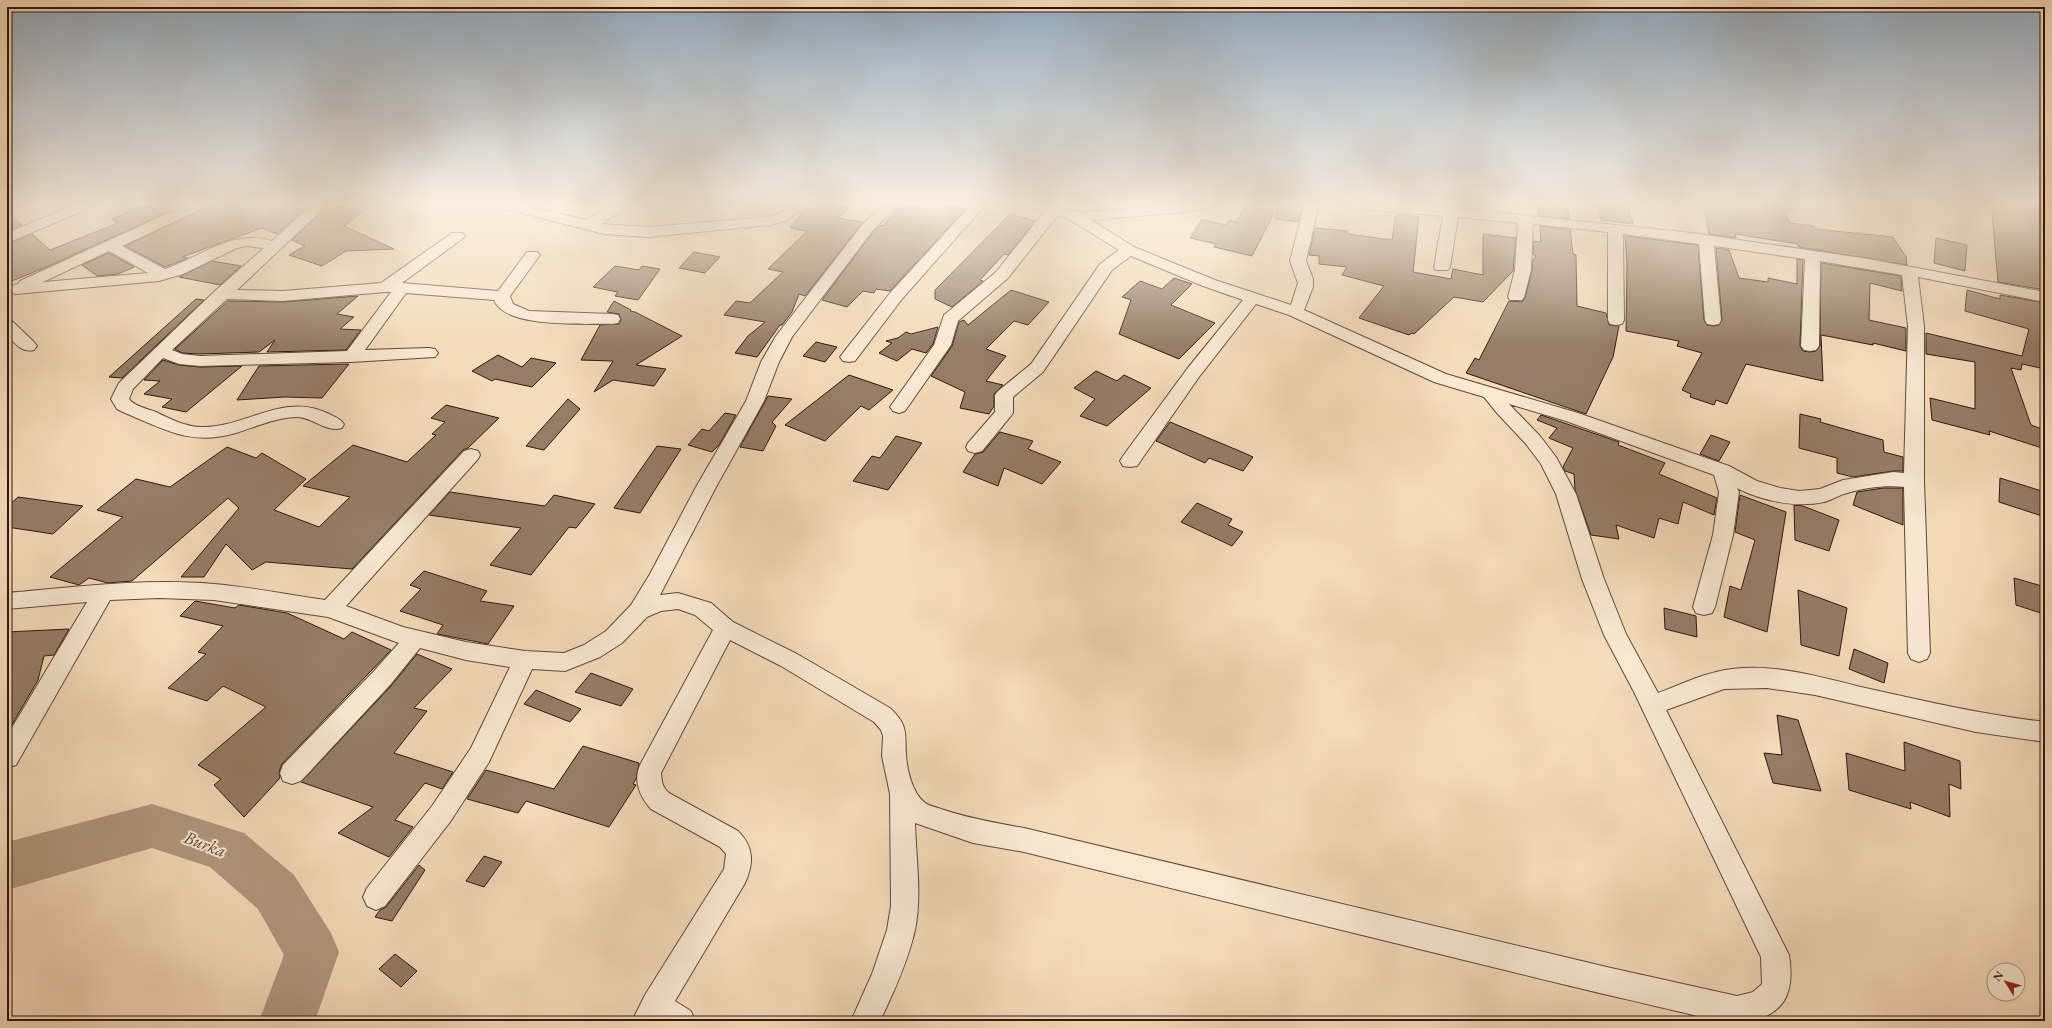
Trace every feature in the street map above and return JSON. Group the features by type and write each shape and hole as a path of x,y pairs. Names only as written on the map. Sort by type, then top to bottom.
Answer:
{"street":[{"path":"11,291 95,251"},
{"path":"122,251 164,275"},
{"path":"11,291 164,275 199,261 218,251"},
{"path":"269,251 161,351 125,387 120,399 124,405 131,410 188,430 202,433 232,429 282,414 298,411 313,413 335,424"},
{"path":"385,287 436,251"},
{"path":"7,601 104,592 159,590 214,592 330,609 416,638 466,651 525,660 565,662 592,651 614,637 639,611 659,578 706,487 755,401 770,362 784,336 850,251"},
{"path":"849,357 896,296 936,251"},
{"path":"899,407 942,345 950,319 1002,275 1021,251"},
{"path":"975,447 1004,413 1004,395 1037,368 1106,267 1127,251"},
{"path":"1130,251 1252,299 1295,312 1440,378 1572,417 1722,471 1750,486 1779,496 1799,498 1823,495 1843,487 1892,479 1914,481"},
{"path":"1295,312 1305,290 1305,279 1298,261 1300,251"},
{"path":"1442,267 1445,251"},
{"path":"1516,297 1523,270 1524,251"},
{"path":"1615,251 1616,320"},
{"path":"1707,251 1713,320"},
{"path":"1785,251 1909,271 2045,297"},
{"path":"1810,346 1811,291 1814,255"},
{"path":"532,256 502,296 501,302 510,310 529,316 612,319"},
{"path":"1909,271 1916,326 1914,481 1919,653"},
{"path":"221,294 283,296 385,287 403,287 502,296"},
{"path":"351,357 403,287"},
{"path":"1130,461 1193,373 1252,299"},
{"path":"7,326 28,346"},
{"path":"161,351 179,359 200,361 351,357 429,353"},
{"path":"902,794 916,812 973,831 1024,840 1737,1010 1756,1008 1768,1000 1776,988 1778,971 1775,955 1615,635 1592,579 1566,494 1549,462 1533,440 1503,409 1490,392"},
{"path":"330,609 471,455"},
{"path":"1704,607 1723,535 1729,492 1722,471"},
{"path":"7,758 104,592"},
{"path":"639,611 659,603 678,601 703,609 725,628 789,660 882,715 892,725 895,736 894,756 902,794 904,906 901,930 885,979 865,1021"},
{"path":"681,1021 651,1013 736,874 739,863 739,854 736,846 729,839 660,801 653,795 649,786 649,773 725,628"},
{"path":"292,773 382,678 416,638"},
{"path":"376,898 441,814 480,755 525,660"},
{"path":"1651,706 1710,683 1734,678 1765,678 1804,683 1963,720 2045,732"}],"building":[{"path":"7,251 82,251 49,266 7,283"},
{"path":"134,251 199,251 182,257 188,258 165,267"},
{"path":"296,251 347,251 322,266 289,255"},
{"path":"787,251 840,251 805,296 799,294 792,312 782,325 780,325 757,357 735,353 748,336 765,322 724,315 736,301 750,303 783,272 768,269"},
{"path":"859,251 927,251 890,291 876,289 874,293 863,291 847,307 822,300"},
{"path":"974,251 1011,251 1008,255 1004,254 980,280 983,281 952,307 935,299 935,290"},
{"path":"1231,251 1255,251 1252,256"},
{"path":"1310,251 1415,251 1413,272 1451,279 1453,269 1483,275 1483,251 1515,251 1513,271 1483,302 1454,297 1414,334 1412,333 1409,335 1359,318 1384,286 1342,275 1347,267 1319,264 1319,256 1309,255"},
{"path":"1533,251 1573,251 1573,254 1576,255 1577,306 1606,313 1609,325 1619,326 1613,357 1586,414 1466,373 1475,358 1479,360 1509,301 1522,302 1525,298 1533,260 1536,256 1533,254"},
{"path":"1626,251 1698,251 1704,320 1707,325 1713,326 1719,325 1722,320 1716,251 1729,251 1739,278 1768,282 1768,278 1797,284 1797,259 1803,260 1800,346 1803,351 1810,352 1816,351 1820,346 1821,263 1901,276 1902,291 1870,283 1869,320 1906,328 1906,351 1873,343 1873,345 1821,335 1823,381 1746,364 1727,404 1716,400 1714,405 1690,397 1691,394 1682,390 1702,353 1677,346 1679,341 1626,331"},
{"path":"1822,251 1902,251 1906,257 1907,265"},
{"path":"1935,251 1967,251 1965,271 1934,263"},
{"path":"1995,251 2045,251 2045,290 1998,282"},
{"path":"694,252 720,257 705,273 679,268"},
{"path":"109,253 134,267 118,274 97,276 82,265"},
{"path":"212,261 241,266 220,285 179,277"},
{"path":"615,266 639,270 642,266 660,269 638,300 615,296 618,292 593,287"},
{"path":"1174,278 1192,284 1171,305 1215,323 1179,359 1119,334 1131,300 1122,297 1140,281 1162,289"},
{"path":"1011,290 1049,302 1028,325 1014,321 986,349 1006,356 986,381 1003,385 994,394 994,406 989,414 960,408 965,392 931,376 952,346 959,322 964,320 968,325"},
{"path":"1967,290 2000,299 2000,295 2045,303 2045,369 2022,364 2021,370 2011,368 2031,425 2045,430 2045,449 1989,431 1990,435 1932,420 1930,398 1975,409 1975,362 1926,354 1926,333 2022,356 2029,329 1965,311"},
{"path":"358,296 337,314 354,317 340,329 361,330 346,350 267,352 275,340 259,352 200,354 182,353 175,349 228,301 283,302"},
{"path":"196,299 204,300 122,378 109,377"},
{"path":"614,301 631,310 630,311 635,312 682,336 636,365 666,369 654,386 613,380 594,392 613,361 581,360 600,325 619,324 621,320 619,314 607,312"},
{"path":"938,327 933,344 926,353 912,349 897,361 879,353 892,343 886,341 898,338 906,332 911,334"},
{"path":"816,342 837,347 825,362 803,356"},
{"path":"498,355 522,367 531,358 556,363 532,387 495,379 492,381 472,371"},
{"path":"163,360 179,365 200,367 242,366 186,412 162,407 172,399 144,394 160,381 144,380"},
{"path":"349,364 322,398 285,397 237,400 259,366"},
{"path":"1096,371 1117,381 1124,375 1151,388 1107,426 1080,416 1095,399 1074,388"},
{"path":"849,375 893,390 869,410 861,406 825,441 785,425"},
{"path":"768,396 792,399 772,422 776,426 763,451 740,447"},
{"path":"568,399 580,409 544,450 526,446"},
{"path":"446,405 499,418 468,448 463,450 352,569 266,562 252,570 226,544 204,577 181,577 239,508 228,498 132,581 108,583 89,578 79,585 50,577 123,517 97,510 136,479 170,487 227,447 256,458 262,453 306,479 274,510 319,527 350,497 303,486 353,445 407,462 436,435 432,434 445,422 431,418"},
{"path":"725,413 736,415 719,445 712,452 688,445 702,429 709,431"},
{"path":"1800,414 1821,419 1820,422 1883,440 1884,452 1903,457 1903,471 1853,477 1837,473 1837,458 1799,448"},
{"path":"1541,415 1619,442 1618,445 1665,463 1659,474 1717,498 1714,515 1683,502 1678,524 1659,518 1654,538 1616,525 1619,539 1591,535 1575,490 1574,474 1565,471 1563,467 1573,448 1549,438 1557,428 1537,420"},
{"path":"1170,422 1253,457 1243,471 1209,458 1205,463 1156,441"},
{"path":"1000,432 1033,441 1028,449 1061,462 1042,484 1004,468 998,486 963,472 975,454 983,452"},
{"path":"1711,435 1730,442 1719,461 1700,454"},
{"path":"896,436 922,443 888,490 853,481 872,456 880,458"},
{"path":"657,446 681,449 640,513 614,508"},
{"path":"2000,478 2045,492 2045,517 1999,502"},
{"path":"1883,488 1903,488 1903,525 1853,505 1857,492"},
{"path":"450,492 545,506 554,495 595,504 576,528 569,527 531,575 490,565 521,528 429,515"},
{"path":"1740,495 1786,512 1767,632 1724,617 1730,586 1741,590 1755,540 1735,532"},
{"path":"18,497 83,506 53,534 7,527 7,507"},
{"path":"1197,503 1232,519 1228,525 1243,532 1232,546 1181,522"},
{"path":"1794,505 1803,506 1839,520 1829,551 1795,540"},
{"path":"424,571 487,591 480,601 514,606 488,644 437,634 443,625 400,611 421,589 410,585"},
{"path":"2014,578 2042,586 2044,614 2016,605"},
{"path":"1798,590 1847,608 1839,656 1801,645"},
{"path":"195,601 235,608 239,605 287,613 344,639 352,632 391,650 282,764 279,772 280,778 244,817 214,785 221,779 198,765 266,707 223,686 207,701 168,688 206,654 198,652 223,626 180,616"},
{"path":"1664,608 1696,616 1697,637 1665,629"},
{"path":"69,629 54,655 44,656 38,680 7,733 7,632"},
{"path":"1854,649 1888,663 1884,683 1849,669"},
{"path":"417,654 452,669 414,708 427,711 394,753 453,772 442,789 425,783 395,820 413,827 389,857 338,833 373,807 301,782 391,686"},
{"path":"591,673 633,689 621,706 575,692"},
{"path":"536,690 581,709 570,722 524,704"},
{"path":"1777,715 1798,720 1821,791 1773,783 1764,753 1782,755"},
{"path":"1904,742 1960,761 1961,789 1949,784 1950,817 1910,802 1911,809 1849,790 1846,753 1905,771"},
{"path":"583,746 639,763 636,779 633,784 636,785 609,827 526,801 518,813 467,799 486,770 554,789"},
{"path":"484,856 502,862 484,887 466,881"},
{"path":"419,865 425,870 392,921 375,917 380,910 386,907"},
{"path":"395,954 417,971 401,987 379,969"}],"waterway":[{"name":"Burka","path":"7,866 152,826 226,849 276,892 312,952 287,1021"}]}
